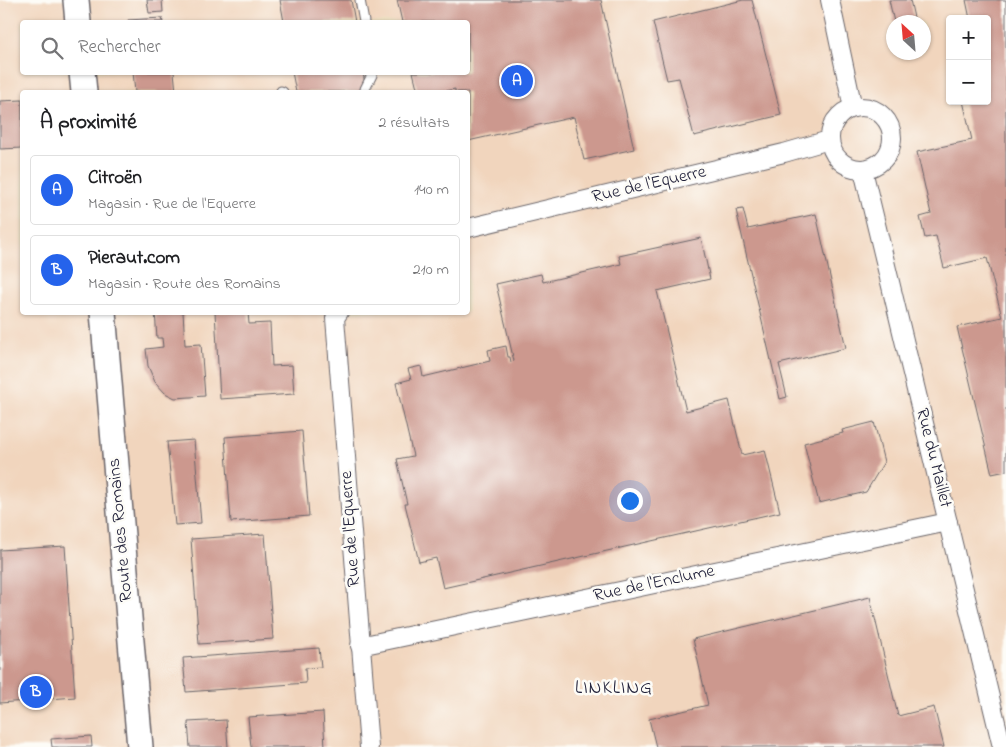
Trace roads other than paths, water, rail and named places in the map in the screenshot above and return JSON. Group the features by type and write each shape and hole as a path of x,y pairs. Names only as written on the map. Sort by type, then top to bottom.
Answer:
{"street":[{"path":"76,0 78,20"},
{"path":"830,0 853,108"},
{"path":"82,75 84,90"},
{"path":"862,107 879,112 885,118 892,133 890,150 886,157 879,164 863,170 853,169 844,165 836,158 831,150 829,140 830,129 835,119 843,112 853,108 862,107"},
{"name":"Rue de l'Equerre","path":"470,228 784,153 829,140"},
{"name":"Rue du Maillet","path":"863,170 1002,747"},
{"name":"Route des Romains","path":"103,315 140,747"},
{"name":"Rue de l'Equerre","path":"337,315 335,318 369,747"},
{"name":"Rue de l'Enclume","path":"360,646 948,522"}],"lane":[{"path":"360,0 364,20"},
{"path":"365,89 372,75"}],"place":[{"name":"Citroën","path":"517,81"},
{"name":"Pieraut.com","path":"36,692"}],"district":[{"name":"LINKLING","path":"614,688"}]}
